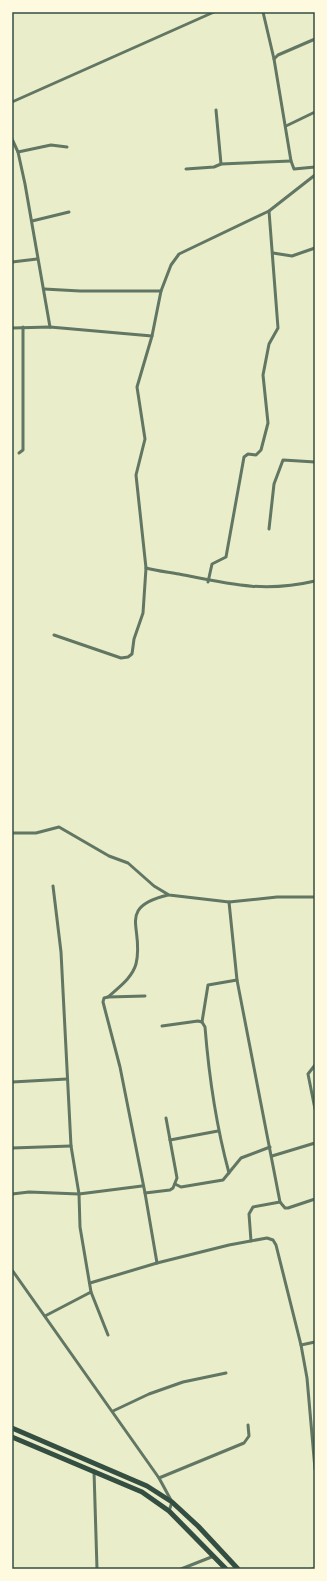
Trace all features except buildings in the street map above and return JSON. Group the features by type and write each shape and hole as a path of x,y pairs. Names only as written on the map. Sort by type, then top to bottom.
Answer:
{"main road":[{"path":"12,1428 116,1471 147,1486 172,1502 238,1569"},
{"path":"12,1437 142,1492 169,1511 226,1569"}],"street":[{"path":"12,102 214,12"},
{"path":"263,12 274,59 291,161 294,169 315,167"},
{"path":"274,59 278,55 315,39"},
{"path":"216,110 221,164"},
{"path":"286,126 315,112"},
{"path":"12,139 18,152 32,221 37,259 44,289 50,327"},
{"path":"18,152 51,145 67,147"},
{"path":"186,169 214,167 221,164 291,161"},
{"path":"54,635 121,658 132,654 134,639 143,613 146,568 136,475 145,439 137,387 152,336 161,291 171,266 179,254 269,211 315,175"},
{"path":"208,582 212,564 226,557 244,457 248,454 256,455 261,450 268,423 263,375 269,344 278,328 269,211"},
{"path":"32,221 69,212"},
{"path":"273,253 292,256 315,248"},
{"path":"12,262 37,259"},
{"path":"44,289 80,291 161,291"},
{"path":"20,453 23,450 23,327"},
{"path":"12,328 50,327 152,336"},
{"path":"269,529 274,484 283,460 315,462"},
{"path":"146,568 208,582 270,588 315,581"},
{"path":"12,833 36,833 59,827 109,856 128,863 154,886 169,895"},
{"path":"53,886 62,966 66,1079 71,1146 79,1194 80,1227 91,1292 108,1335"},
{"path":"156,1263 145,1193 142,1186 120,1067 104,1012 103,1002 104,998 126,982 136,964 136,914 141,906 151,899 169,895 229,902 277,897 315,897"},
{"path":"229,902 237,980 280,1202 285,1208 288,1208 315,1199"},
{"path":"229,1173 218,1131 208,1063 205,1027 202,1022 208,985 237,980"},
{"path":"108,996 145,996"},
{"path":"162,1026 198,1021 202,1022"},
{"path":"315,1066 308,1074 315,1109"},
{"path":"12,1082 66,1079"},
{"path":"145,1193 170,1190 173,1188 177,1178 166,1118"},
{"path":"170,1140 218,1131"},
{"path":"272,1156 315,1143"},
{"path":"12,1148 71,1146"},
{"path":"175,1184 181,1187 223,1180 241,1158 270,1147"},
{"path":"12,1194 29,1192 79,1194 142,1186"},
{"path":"251,1241 249,1214 252,1206 280,1202"},
{"path":"90,1283 156,1263 266,1238 273,1240 276,1245 301,1345 307,1378 315,1470"},
{"path":"12,1270 159,1478 172,1502 169,1511"},
{"path":"45,1316 91,1292"},
{"path":"301,1345 315,1342"},
{"path":"113,1411 149,1394 183,1382 226,1373"},
{"path":"159,1478 244,1443 249,1436 248,1426"},
{"path":"94,1471 97,1569"},
{"path":"181,1569 214,1556"}]}
